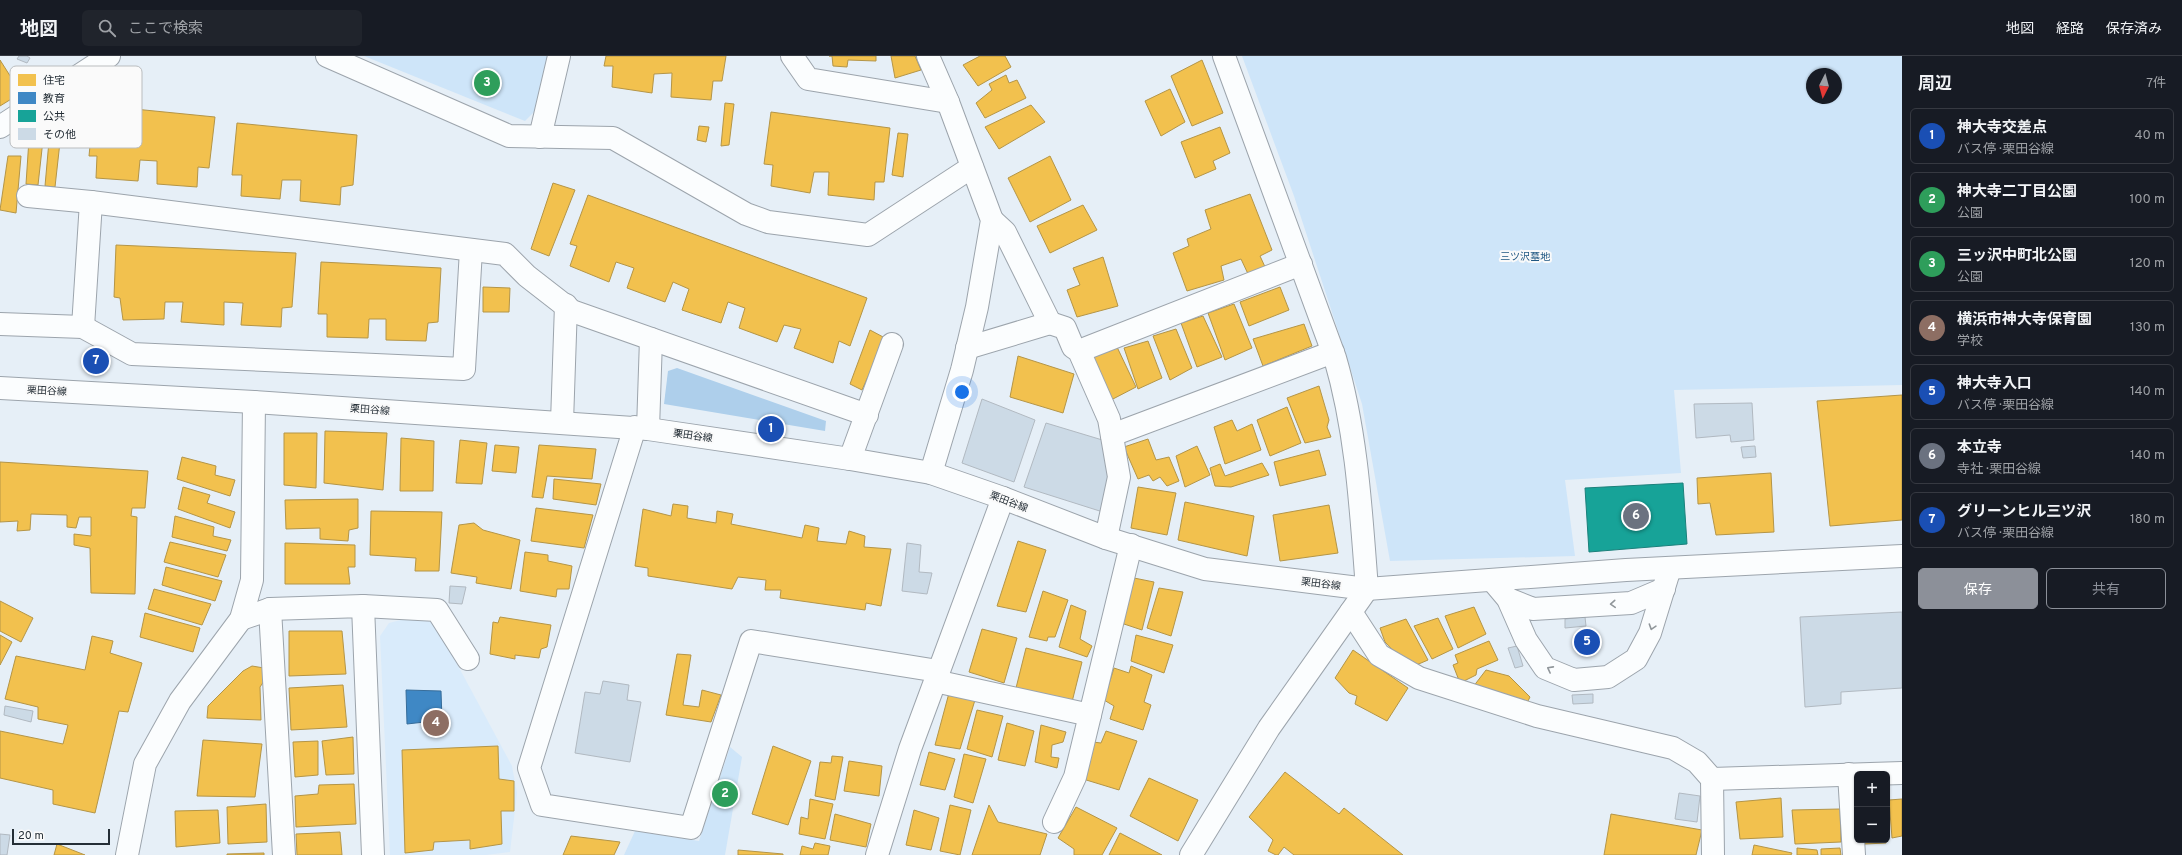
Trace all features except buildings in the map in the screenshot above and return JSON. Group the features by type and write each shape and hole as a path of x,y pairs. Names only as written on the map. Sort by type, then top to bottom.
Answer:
{"street":[{"path":"94,66 109,56"},
{"path":"327,56 510,136 613,138 746,214 768,222 868,235 972,167"},
{"path":"540,137 559,56"},
{"path":"792,56 808,80 948,102"},
{"path":"928,56 948,102 992,220 1005,232 1050,322"},
{"path":"1191,855 1269,728 1367,589 1357,473 1350,418 1333,352 1224,56"},
{"path":"0,127 10,120"},
{"path":"28,196 91,202 505,254 527,276 572,311 867,415"},
{"path":"83,327 91,202"},
{"path":"931,473 978,307 992,220"},
{"path":"0,324 83,327 132,354 464,369 471,250"},
{"path":"1079,351 1301,264"},
{"path":"562,422 566,306"},
{"path":"967,348 1050,322 1065,328 1073,347 1079,351 1109,419 1119,477 1106,538"},
{"path":"651,339 641,428 529,768 542,805 691,828 751,641 936,676 1090,715"},
{"path":"850,459 892,344"},
{"path":"1112,435 1333,352"},
{"name":"栗田谷線","path":"0,388 254,402 641,428 850,459 931,473 1003,498 1106,538 1205,569 1367,589 1670,568 1902,556"},
{"path":"127,855 145,764 180,701 241,620 252,580 254,402"},
{"path":"877,855 910,749 1003,498"},
{"path":"1054,822 1075,777 1131,546"},
{"path":"1492,580 1508,599 1526,640 1545,668 1574,680 1608,677 1636,659 1650,633 1670,568"},
{"path":"1508,599 1533,609 1630,603 1664,590"},
{"path":"241,620 270,609 363,606 437,610 468,659"},
{"path":"363,606 372,855"},
{"path":"270,609 284,855"},
{"path":"1351,612 1379,655 1419,678 1536,716 1673,748 1697,762 1712,779 1713,855"},
{"path":"1712,779 1902,773"},
{"path":"1849,774 1854,855"}],"shaded area":[{"path":"677,368 826,421 825,431 664,404 668,371"},
{"path":"412,617 435,623 512,766 517,793 510,852 486,855 390,855 380,636 389,623"}],"green space":[{"path":"364,56 549,56 536,110 525,121"},
{"name":"三ツ沢墓地","path":"1242,56 1902,56 1902,385 1674,390 1681,473 1565,480 1575,556 1390,561 1362,404 1294,196"},
{"path":"730,747 742,757 725,855 624,855 635,831 699,841"}],"place":[{"name":"三ッ沢中町北公園","path":"487,83"},
{"name":"グリーンヒル三ツ沢","path":"96,361"},
{"name":"神大寺交差点","path":"771,429"},
{"name":"本立寺","path":"1636,516"},
{"name":"神大寺入口","path":"1587,642"},
{"name":"横浜市神大寺保育園","path":"436,723"},
{"name":"神大寺二丁目公園","path":"725,794"}]}
